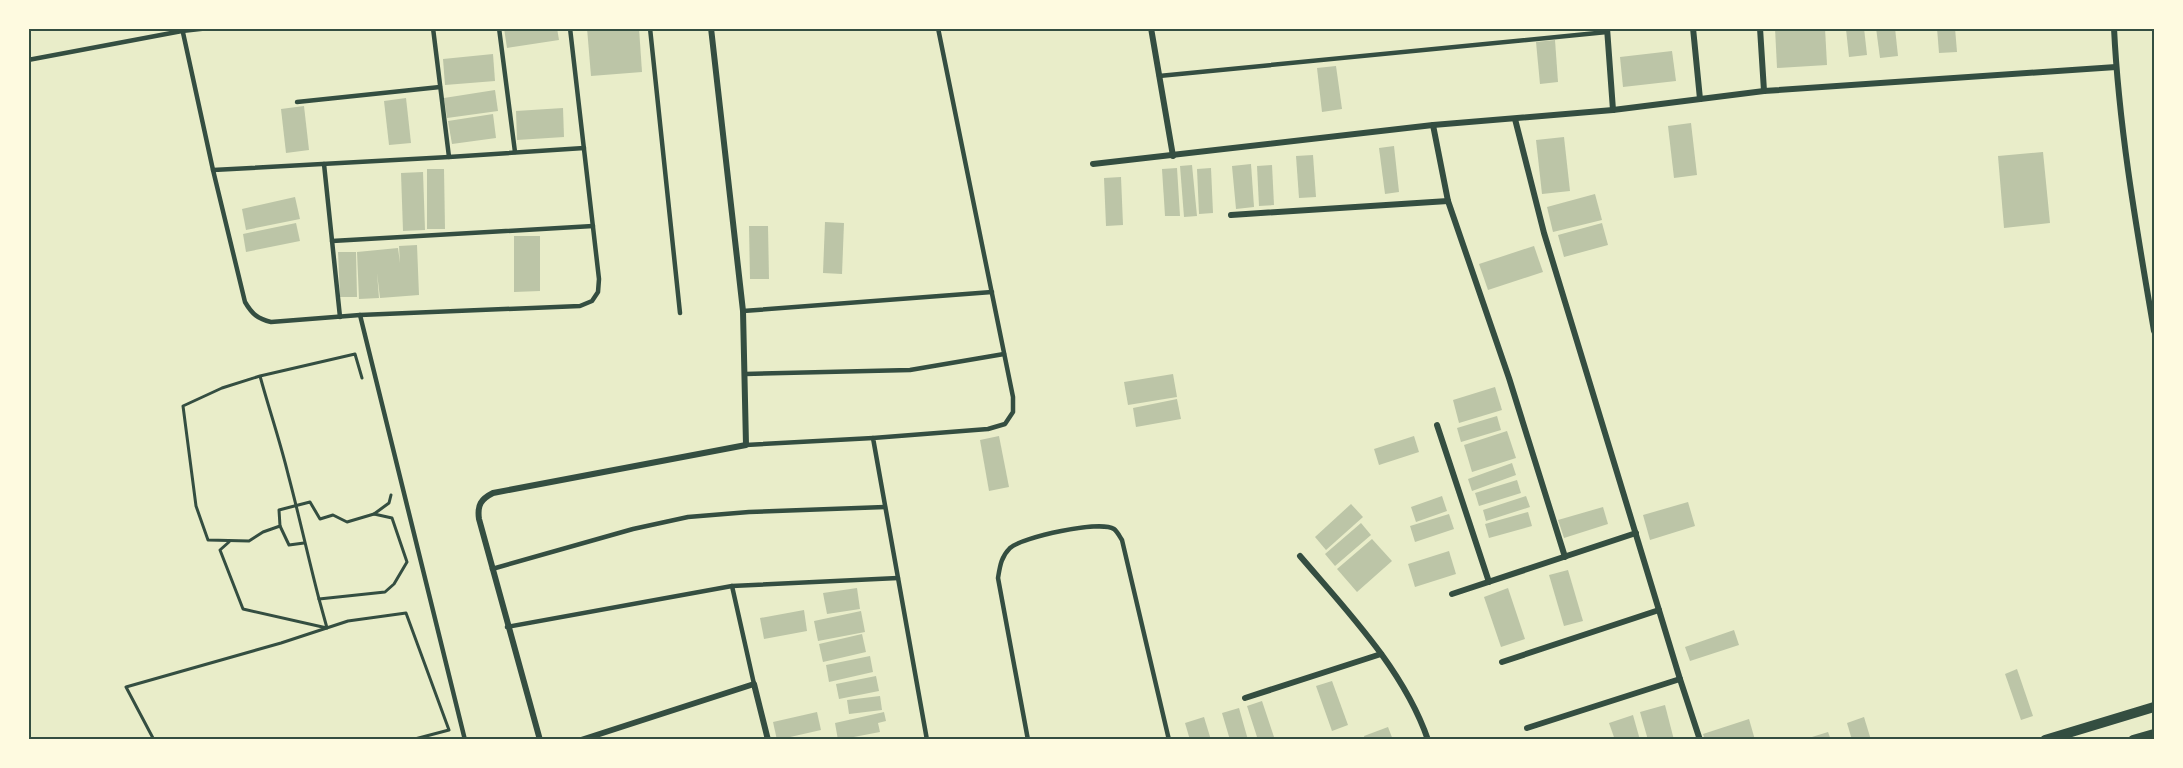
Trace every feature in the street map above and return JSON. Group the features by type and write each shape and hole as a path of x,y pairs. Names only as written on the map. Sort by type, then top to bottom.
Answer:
{"street":[{"path":"540,740 507,627 477,508 483,498 493,493 746,445 743,311 711,28"},
{"path":"1151,28 1173,156"},
{"path":"1694,28 1700,99"},
{"path":"1760,28 1764,91"},
{"path":"2114,28 2116,67 2135,222 2154,331"},
{"path":"1607,30 1613,110"},
{"path":"1093,164 1433,125 1613,110 1764,91 2116,67"},
{"path":"1515,119 1544,233 1680,679 1701,740"},
{"path":"1433,125 1448,201 1509,378 1565,556"},
{"path":"1231,215 1448,201"},
{"path":"1437,425 1489,582"},
{"path":"1452,594 1636,533"},
{"path":"1300,556 1381,654 1420,716 1428,740"},
{"path":"1502,662 1659,610"},
{"path":"1245,698 1381,654"},
{"path":"1527,728 1680,679"},
{"path":"581,740 754,684 768,740"},
{"path":"2045,739 2154,707"},
{"path":"2133,740 2154,734"}],"lane":[{"path":"28,60 182,30 209,28"},
{"path":"433,28 449,157"},
{"path":"499,28 515,152"},
{"path":"182,30 245,303 250,312 260,319 271,321 580,306 592,301 598,292 599,279 570,28"},
{"path":"650,28 680,313"},
{"path":"746,445 988,429 1005,424 1014,412 1013,397 938,28"},
{"path":"1159,76 1607,30"},
{"path":"297,102 440,87"},
{"path":"213,170 584,148"},
{"path":"324,164 340,317"},
{"path":"332,241 593,226"},
{"path":"743,311 992,292"},
{"path":"360,315 465,740"},
{"path":"745,374 910,370 1004,354"},
{"path":"873,438 927,740"},
{"path":"492,569 633,529 688,517 749,512 885,507"},
{"path":"1028,740 998,578 1001,561 1011,548 1025,540 1098,525 1114,529 1122,540 1169,740"},
{"path":"507,627 732,586 898,578"},
{"path":"732,586 754,684"}],"path":[{"path":"280,526 249,541 208,540 199,514 190,471 183,406 222,388 260,376 355,354 365,387"},
{"path":"260,376 327,628"},
{"path":"304,543 289,545 280,526 279,510 310,502 320,519 333,515 347,522 374,514 389,504 392,498 390,487"},
{"path":"319,599 385,592 394,584 407,562 392,518 374,514"},
{"path":"230,541 220,550 243,609 327,628"},
{"path":"154,740 126,687 348,621 406,613 449,730 411,740"}],"building":[{"path":"504,28 557,28 559,40 507,48"},
{"path":"587,28 639,28 642,72 591,76"},
{"path":"1775,28 1825,28 1827,65 1777,68"},
{"path":"1864,28 1867,55 1849,57 1846,29"},
{"path":"1876,28 1895,28 1898,56 1880,58"},
{"path":"1937,28 1955,28 1957,52 1939,53"},
{"path":"1555,40 1558,82 1540,84 1536,42"},
{"path":"1672,51 1676,81 1623,87 1620,57"},
{"path":"493,54 495,81 445,85 443,59"},
{"path":"1336,66 1342,109 1322,112 1317,68"},
{"path":"495,90 498,111 447,118 444,98"},
{"path":"406,98 411,143 389,145 384,101"},
{"path":"304,106 309,150 286,153 281,109"},
{"path":"563,108 564,137 517,140 516,111"},
{"path":"493,114 496,138 452,144 448,121"},
{"path":"1691,123 1697,175 1674,178 1668,126"},
{"path":"1564,137 1570,191 1542,194 1536,140"},
{"path":"1394,146 1399,192 1385,194 1379,148"},
{"path":"2043,152 2050,223 2004,228 1998,156"},
{"path":"1313,155 1316,197 1299,198 1296,156"},
{"path":"1251,164 1254,207 1236,209 1232,166"},
{"path":"1192,165 1197,216 1184,217 1180,166"},
{"path":"1272,165 1274,205 1259,206 1257,166"},
{"path":"1177,168 1180,216 1165,216 1162,169"},
{"path":"1211,168 1213,213 1199,214 1197,169"},
{"path":"427,169 444,169 445,229 427,229"},
{"path":"423,172 425,230 403,231 401,173"},
{"path":"1121,177 1123,225 1106,226 1104,178"},
{"path":"1595,194 1602,220 1553,232 1547,207"},
{"path":"295,197 300,219 246,230 242,209"},
{"path":"825,222 844,223 842,274 823,273"},
{"path":"296,223 300,241 246,252 243,234"},
{"path":"1602,223 1608,245 1564,257 1558,235"},
{"path":"749,226 768,226 769,279 750,279"},
{"path":"514,236 540,236 540,291 514,292"},
{"path":"417,245 419,295 380,298 377,273 379,298 359,299 357,252 398,248 400,263 399,246"},
{"path":"1534,246 1543,272 1488,290 1479,264"},
{"path":"338,252 356,252 357,297 340,297"},
{"path":"1173,374 1177,397 1128,405 1124,382"},
{"path":"1495,387 1502,410 1459,423 1453,400"},
{"path":"1177,399 1181,419 1136,427 1133,408"},
{"path":"1497,416 1501,430 1461,442 1457,428"},
{"path":"1507,431 1516,458 1472,472 1464,445"},
{"path":"999,436 1009,487 989,491 980,440"},
{"path":"1414,436 1419,452 1379,465 1374,449"},
{"path":"1512,463 1516,475 1472,491 1468,479"},
{"path":"1517,480 1521,493 1479,506 1475,493"},
{"path":"1442,496 1447,511 1416,522 1411,507"},
{"path":"1526,496 1530,507 1486,521 1483,510"},
{"path":"1688,502 1695,526 1650,540 1643,515"},
{"path":"1351,504 1363,517 1326,550 1315,537"},
{"path":"1603,507 1608,524 1564,538 1558,520"},
{"path":"1528,512 1532,526 1489,538 1485,524"},
{"path":"1449,514 1454,529 1415,542 1410,526"},
{"path":"1361,523 1371,535 1335,566 1325,554"},
{"path":"1372,539 1392,561 1357,592 1337,569"},
{"path":"1449,551 1456,574 1415,587 1408,564"},
{"path":"1568,570 1583,621 1564,626 1549,575"},
{"path":"857,588 860,609 827,614 823,593"},
{"path":"1508,588 1525,639 1501,647 1484,597"},
{"path":"804,610 807,631 764,639 760,618"},
{"path":"861,611 865,632 818,641 814,621"},
{"path":"1734,630 1739,645 1690,661 1685,647"},
{"path":"862,634 866,652 823,662 819,644"},
{"path":"870,656 873,672 829,682 826,665"},
{"path":"2017,669 2033,716 2021,720 2005,674"},
{"path":"876,676 879,691 839,699 836,684"},
{"path":"1332,681 1348,725 1332,731 1316,686"},
{"path":"880,696 882,710 849,714 847,700"},
{"path":"1262,701 1275,740 1258,740 1247,706"},
{"path":"1665,705 1674,740 1648,740 1640,712"},
{"path":"1239,708 1248,740 1230,740 1222,713"},
{"path":"817,712 821,730 777,740 773,722"},
{"path":"884,712 886,721 878,723 880,732 838,740 835,723"},
{"path":"1633,715 1640,740 1615,740 1609,723"},
{"path":"1204,717 1211,740 1190,740 1185,723"},
{"path":"1864,717 1871,740 1852,740 1847,723"},
{"path":"1749,719 1755,740 1705,740 1703,734"},
{"path":"1388,727 1393,740 1365,740 1364,736"},
{"path":"1828,732 1831,740 1813,740 1812,737"}]}
